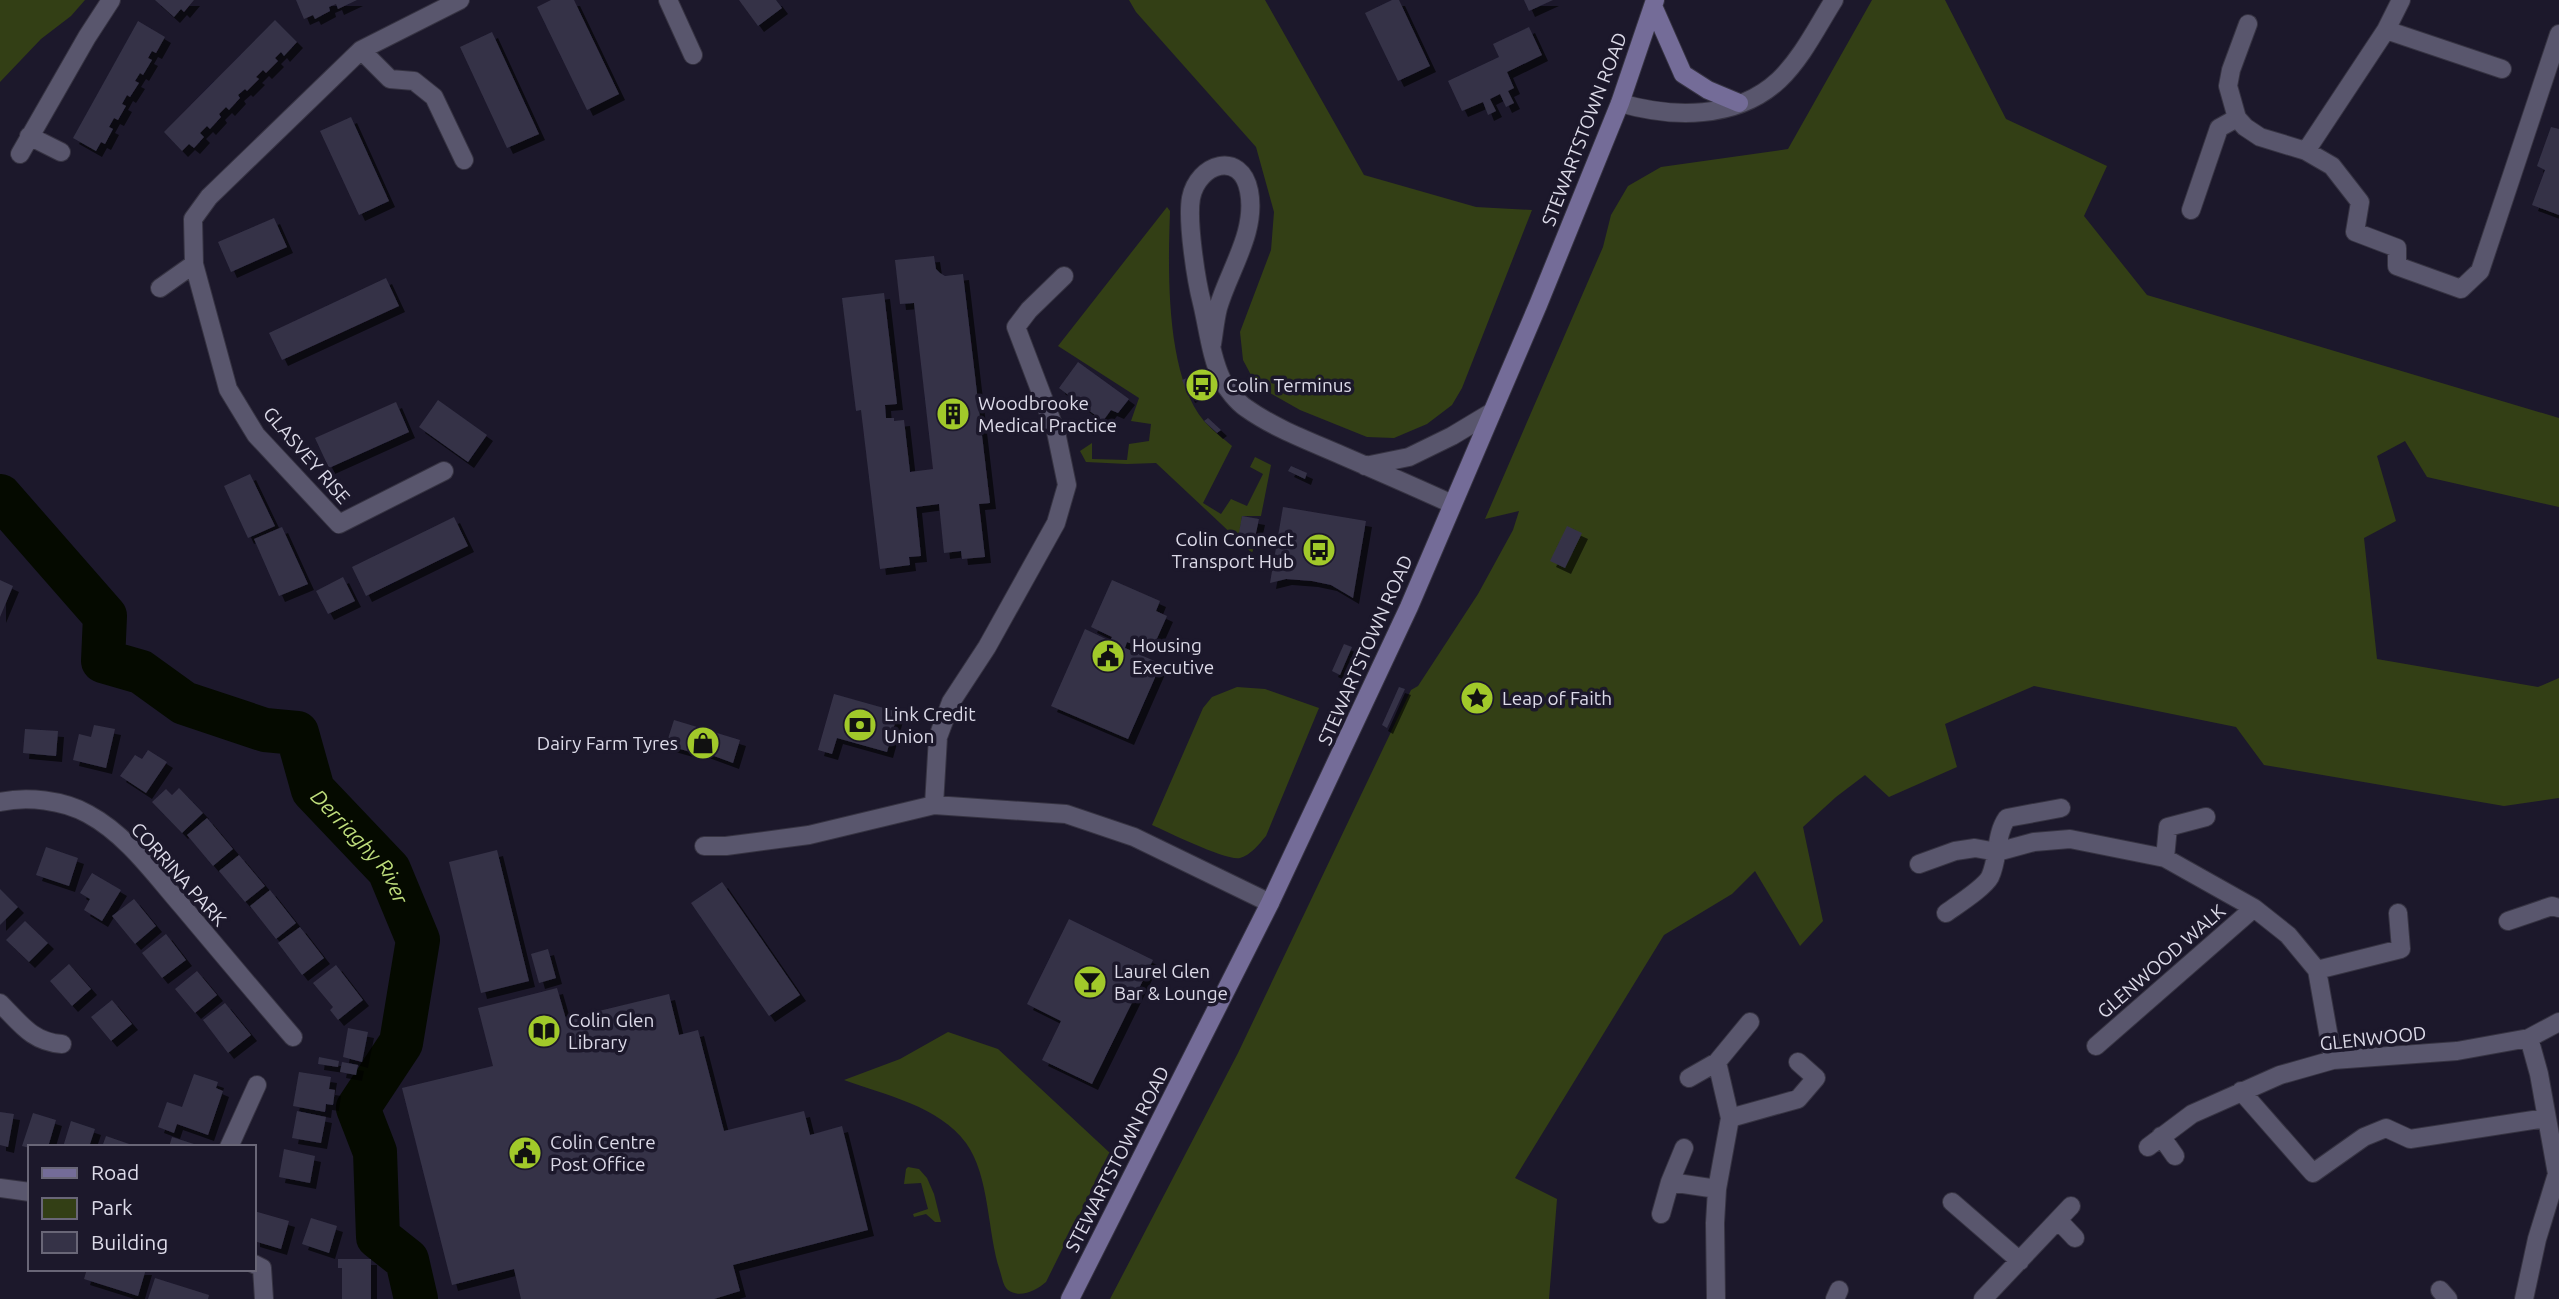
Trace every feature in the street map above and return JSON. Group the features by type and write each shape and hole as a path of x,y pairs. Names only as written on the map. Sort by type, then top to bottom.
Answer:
{"main road":[{"path":"1654,3 1683,74 1708,90 1739,103"},
{"name":"STEWARTSTOWN ROAD","path":"1070,1299 1270,903 1388,652 1538,305 1620,103 1654,3"}],"street":[{"path":"20,154 111,0"},
{"name":"GLASVEY RISE","path":"444,471 339,524 256,435 228,389 194,264 193,219 209,197 361,50 460,0"},
{"path":"668,0 693,55"},
{"path":"1620,103 1647,111 1691,114 1739,103 1778,81 1795,62 1834,0"},
{"path":"2306,151 2386,30 2401,0"},
{"path":"2248,24 2228,86 2237,118 2260,137 2306,151 2332,166 2360,202 2355,232 2397,248 2397,266 2461,289 2480,271 2559,34"},
{"path":"2386,30 2502,69"},
{"path":"361,50 390,79 414,81 435,97 464,160"},
{"path":"2191,209 2220,128 2237,118"},
{"path":"29,136 61,152"},
{"path":"1212,344 1218,308 1241,250 1250,217 1249,192 1244,176 1232,167 1219,165 1204,172 1194,185 1190,203 1194,261 1212,344 1223,382 1243,406 1307,441 1452,504"},
{"path":"160,288 194,264"},
{"path":"934,805 938,737 951,702 987,647 1052,530 1067,485 1055,432 1016,327 1029,310 1064,276"},
{"path":"1366,466 1409,457 1492,412"},
{"name":"CORRINA PARK","path":"0,802 11,799 60,803 88,813 110,830 141,858 293,1037"},
{"path":"704,846 726,846 809,835 934,805 1066,814 1134,837 1270,903"},
{"path":"1946,914 1989,880 2000,828 2007,818 2061,808"},
{"path":"2165,858 2168,827 2206,817"},
{"path":"1919,864 1955,851 1975,848 1997,852 2034,842 2070,839 2165,858 2254,908 2288,935 2317,970 2333,1060"},
{"path":"2508,921 2552,906 2559,908"},
{"name":"GLENWOOD WALK","path":"2096,1046 2254,908"},
{"path":"2317,970 2401,949 2398,913"},
{"path":"0,1003 34,1037 48,1043 62,1044"},
{"path":"1689,1078 1717,1062 1750,1022"},
{"name":"GLENWOOD","path":"2175,1156 2155,1141 2192,1114 2280,1075 2333,1060 2457,1051 2529,1038 2559,1022"},
{"path":"2524,1299 2537,1239 2558,1174 2539,1074 2529,1038"},
{"path":"1716,1299 1717,1189 1730,1118 1717,1062"},
{"path":"1730,1118 1798,1099 1816,1077 1798,1062"},
{"path":"230,1145 257,1085"},
{"path":"2241,1091 2313,1174 2364,1137 2386,1128 2410,1139 2546,1118"},
{"path":"1661,1214 1684,1148"},
{"path":"1670,1182 1717,1189"},
{"path":"0,1188 28,1192"},
{"path":"1952,1202 2020,1261"},
{"path":"1983,1299 2071,1206"},
{"path":"2058,1220 2075,1238"},
{"path":"256,1266 262,1268 264,1299"}],"green space":[{"path":"0,0 85,0 71,16 41,39 0,82"},
{"path":"1129,0 1265,0 1364,175 1476,207 1532,210 1462,388 1452,405 1427,424 1394,438 1367,437 1300,410 1270,393 1251,375 1243,360 1240,332 1271,250 1274,212 1256,147 1136,12"},
{"path":"1872,0 1945,0 2006,119 2107,166 2084,216 2147,295 2559,418 2559,507 2427,477 2405,441 2377,456 2396,521 2364,538 2377,659 2538,687 2559,678 2559,798 2504,806 2264,765 2236,727 2034,686 1945,724 1957,767 1889,797 1865,775 1803,827 1823,921 1800,946 1755,871 1732,894 1664,935 1515,1178 1557,1199 1549,1299 1110,1299 1238,1053 1411,690 1418,686 1478,594 1513,530 1519,511 1485,519 1603,247 1611,215 1628,186 1661,167 1788,149"},
{"path":"1167,207 1170,211 1172,320 1182,377 1191,401 1204,421 1232,446 1203,503 1221,514 1231,499 1247,506 1263,474 1250,467 1255,457 1271,465 1261,516 1242,516 1239,538 1256,542 1252,553 1156,463 1086,462 1080,451 1092,443 1092,459 1127,460 1129,444 1149,441 1151,424 1131,421 1139,398 1058,346"},
{"path":"1237,687 1265,689 1319,708 1266,836 1244,857 1233,858 1210,851 1152,825 1203,708 1212,697"},
{"path":"948,1032 998,1049 1110,1153 1046,1282 1028,1292 1013,1293 1004,1284 980,1171 974,1156 955,1130 910,1103 844,1080 900,1059"},
{"path":"908,1167 919,1169 927,1178 941,1222 935,1222 926,1214 914,1217 913,1214 928,1209 921,1183 904,1184"}],"building":[{"path":"155,0 194,0 184,12 181,9 174,17"},
{"path":"296,0 357,0 338,9 336,4 329,7 330,11 315,19 313,15 304,19"},
{"path":"551,0 574,0 619,94 587,110 537,7"},
{"path":"739,0 776,0 782,8 758,26"},
{"path":"1392,0 1399,0 1430,66 1398,81 1365,13"},
{"path":"1524,0 1553,0 1529,11"},
{"path":"275,20 297,42 284,56 281,52 275,58 278,61 266,73 263,70 256,77 259,79 247,91 245,89 238,95 240,98 229,110 226,107 219,114 221,117 210,129 207,126 200,133 204,137 194,148 189,144 182,151 164,132"},
{"path":"138,21 165,37 156,53 152,51 148,58 152,60 143,75 140,73 135,81 139,83 130,97 127,95 122,104 126,106 118,120 114,118 109,127 113,129 105,144 101,142 96,151 73,138"},
{"path":"1529,27 1542,55 1507,72 1514,88 1508,91 1514,103 1506,107 1500,94 1490,99 1496,111 1488,115 1483,102 1462,111 1448,81 1499,57 1493,44"},
{"path":"492,32 539,134 507,148 460,47"},
{"path":"351,117 389,201 359,215 320,131"},
{"path":"2551,127 2559,129 2559,215 2532,205 2545,170 2537,166"},
{"path":"274,218 287,247 231,272 218,242"},
{"name":"Woodbrooke Medical Practice","path":"934,256 936,269 940,273 945,276 963,274 990,503 979,504 985,557 962,559 961,551 944,553 939,504 916,507 921,556 909,557 910,565 880,569 861,410 856,411 842,298 884,293 897,404 885,405 886,418 904,420 910,472 933,469 914,303 900,304 895,260"},
{"path":"386,278 399,306 282,360 269,333"},
{"path":"1078,362 1129,399 1118,413 1111,410 1103,421 1059,388"},
{"path":"1187,378 1194,395 1189,397 1182,380"},
{"path":"438,400 487,435 468,462 419,427"},
{"path":"396,402 409,432 329,468 315,438"},
{"path":"1208,418 1221,430 1217,433 1204,421"},
{"path":"1291,466 1307,473 1305,479 1288,471"},
{"path":"250,474 275,526 248,538 224,486"},
{"name":"Colin Connect Transport Hub","path":"1283,507 1366,521 1353,598 1331,585 1312,581 1286,579 1270,583"},
{"path":"1242,516 1259,519 1254,542 1238,538"},
{"path":"454,517 468,546 366,596 352,567"},
{"path":"1567,526 1582,533 1565,568 1550,561"},
{"path":"282,527 308,584 279,596 254,539"},
{"path":"343,577 355,601 328,614 316,591"},
{"path":"0,580 13,586 0,617"},
{"name":"Housing Executive","path":"1112,580 1160,601 1156,611 1167,616 1155,643 1143,638 1139,647 1127,642 1125,648 1161,664 1128,739 1051,706 1085,629 1110,641 1112,637 1091,627"},
{"path":"1344,644 1352,647 1340,675 1332,671"},
{"path":"1399,687 1405,689 1387,728 1382,725"},
{"name":"Link Credit Union","path":"834,694 898,712 887,752 837,738 832,754 818,750"},
{"name":"Dairy Farm Tyres","path":"674,720 740,740 733,763 695,749 694,753 666,745"},
{"path":"94,725 115,729 106,768 73,760 79,734 91,737"},
{"path":"25,729 58,731 56,756 23,753"},
{"path":"148,750 167,762 146,793 120,776 135,755 142,759"},
{"path":"179,788 203,813 182,833 152,802 166,789 172,795"},
{"path":"207,818 233,849 213,866 187,835"},
{"path":"46,847 78,858 69,886 36,875"},
{"path":"497,850 529,981 481,993 449,862"},
{"path":"239,855 265,886 245,902 219,871"},
{"path":"92,873 121,890 102,921 84,910 90,899 80,893"},
{"path":"722,882 800,995 769,1016 691,903"},
{"path":"0,889 18,907 0,925"},
{"path":"270,890 296,923 276,939 250,906"},
{"path":"134,899 156,926 135,944 112,916"},
{"name":"Laurel Glen Bar & Lounge","path":"1069,919 1153,960 1092,1084 1042,1060 1061,1021 1027,1004"},
{"path":"25,921 48,943 29,962 6,940"},
{"path":"300,927 324,958 302,975 278,943"},
{"path":"166,934 186,960 162,978 142,953"},
{"path":"548,949 556,978 539,983 531,954"},
{"path":"69,964 91,989 72,1006 50,981"},
{"path":"336,965 363,1000 338,1020 330,1010 333,1007 313,983"},
{"path":"197,971 217,995 195,1013 175,989"},
{"path":"557,988 566,1019 669,994 679,1035 698,1030 724,1131 804,1111 810,1135 842,1126 868,1230 733,1265 740,1291 714,1299 521,1299 514,1269 452,1285 402,1088 493,1066 478,1008"},
{"path":"112,1000 132,1024 111,1041 91,1017"},
{"path":"225,1003 251,1035 228,1053 203,1020"},
{"path":"348,1028 368,1032 362,1062 343,1057"},
{"path":"319,1057 339,1061 338,1067 318,1064"},
{"path":"342,1062 358,1065 356,1075 340,1072"},
{"path":"299,1072 331,1077 329,1089 335,1090 333,1105 326,1104 325,1112 293,1106"},
{"path":"194,1074 218,1082 216,1088 223,1091 208,1135 177,1124 174,1133 158,1127 167,1102 182,1107"},
{"path":"297,1111 326,1117 321,1143 292,1138"},
{"path":"0,1112 14,1114 8,1147 0,1145"},
{"path":"33,1113 56,1120 49,1145 22,1146"},
{"path":"71,1121 95,1129 90,1145 64,1145"},
{"path":"106,1136 132,1145 103,1145"},
{"path":"172,1137 197,1145 170,1145"},
{"path":"284,1149 315,1156 310,1183 279,1177"},
{"path":"256,1212 289,1221 281,1249 256,1242"},
{"path":"311,1218 337,1226 329,1253 302,1244"},
{"path":"338,1259 371,1259 371,1299 342,1299 342,1268 338,1268"},
{"path":"86,1271 145,1271 138,1296 84,1279"},
{"path":"155,1278 209,1295 208,1299 148,1299"}],"waterway":[{"name":"Derriaghy River","path":"0,496 105,616 103,661 141,672 184,703 265,730 297,733 313,790 389,870 418,940 401,1043 358,1108 375,1152 378,1237 407,1260 416,1299"}],"place":[{"name":"Colin Terminus","path":"1202,385"},
{"name":"Woodbrooke Medical Practice","path":"953,414"},
{"name":"Colin Connect Transport Hub","path":"1319,550"},
{"name":"Housing Executive","path":"1108,656"},
{"name":"Leap of Faith","path":"1477,698"},
{"name":"Link Credit Union","path":"860,725"},
{"name":"Dairy Farm Tyres","path":"703,743"},
{"name":"Laurel Glen Bar & Lounge","path":"1090,982"},
{"name":"Colin Glen Library","path":"544,1031"},
{"name":"Colin Centre Post Office","path":"525,1153"}]}
